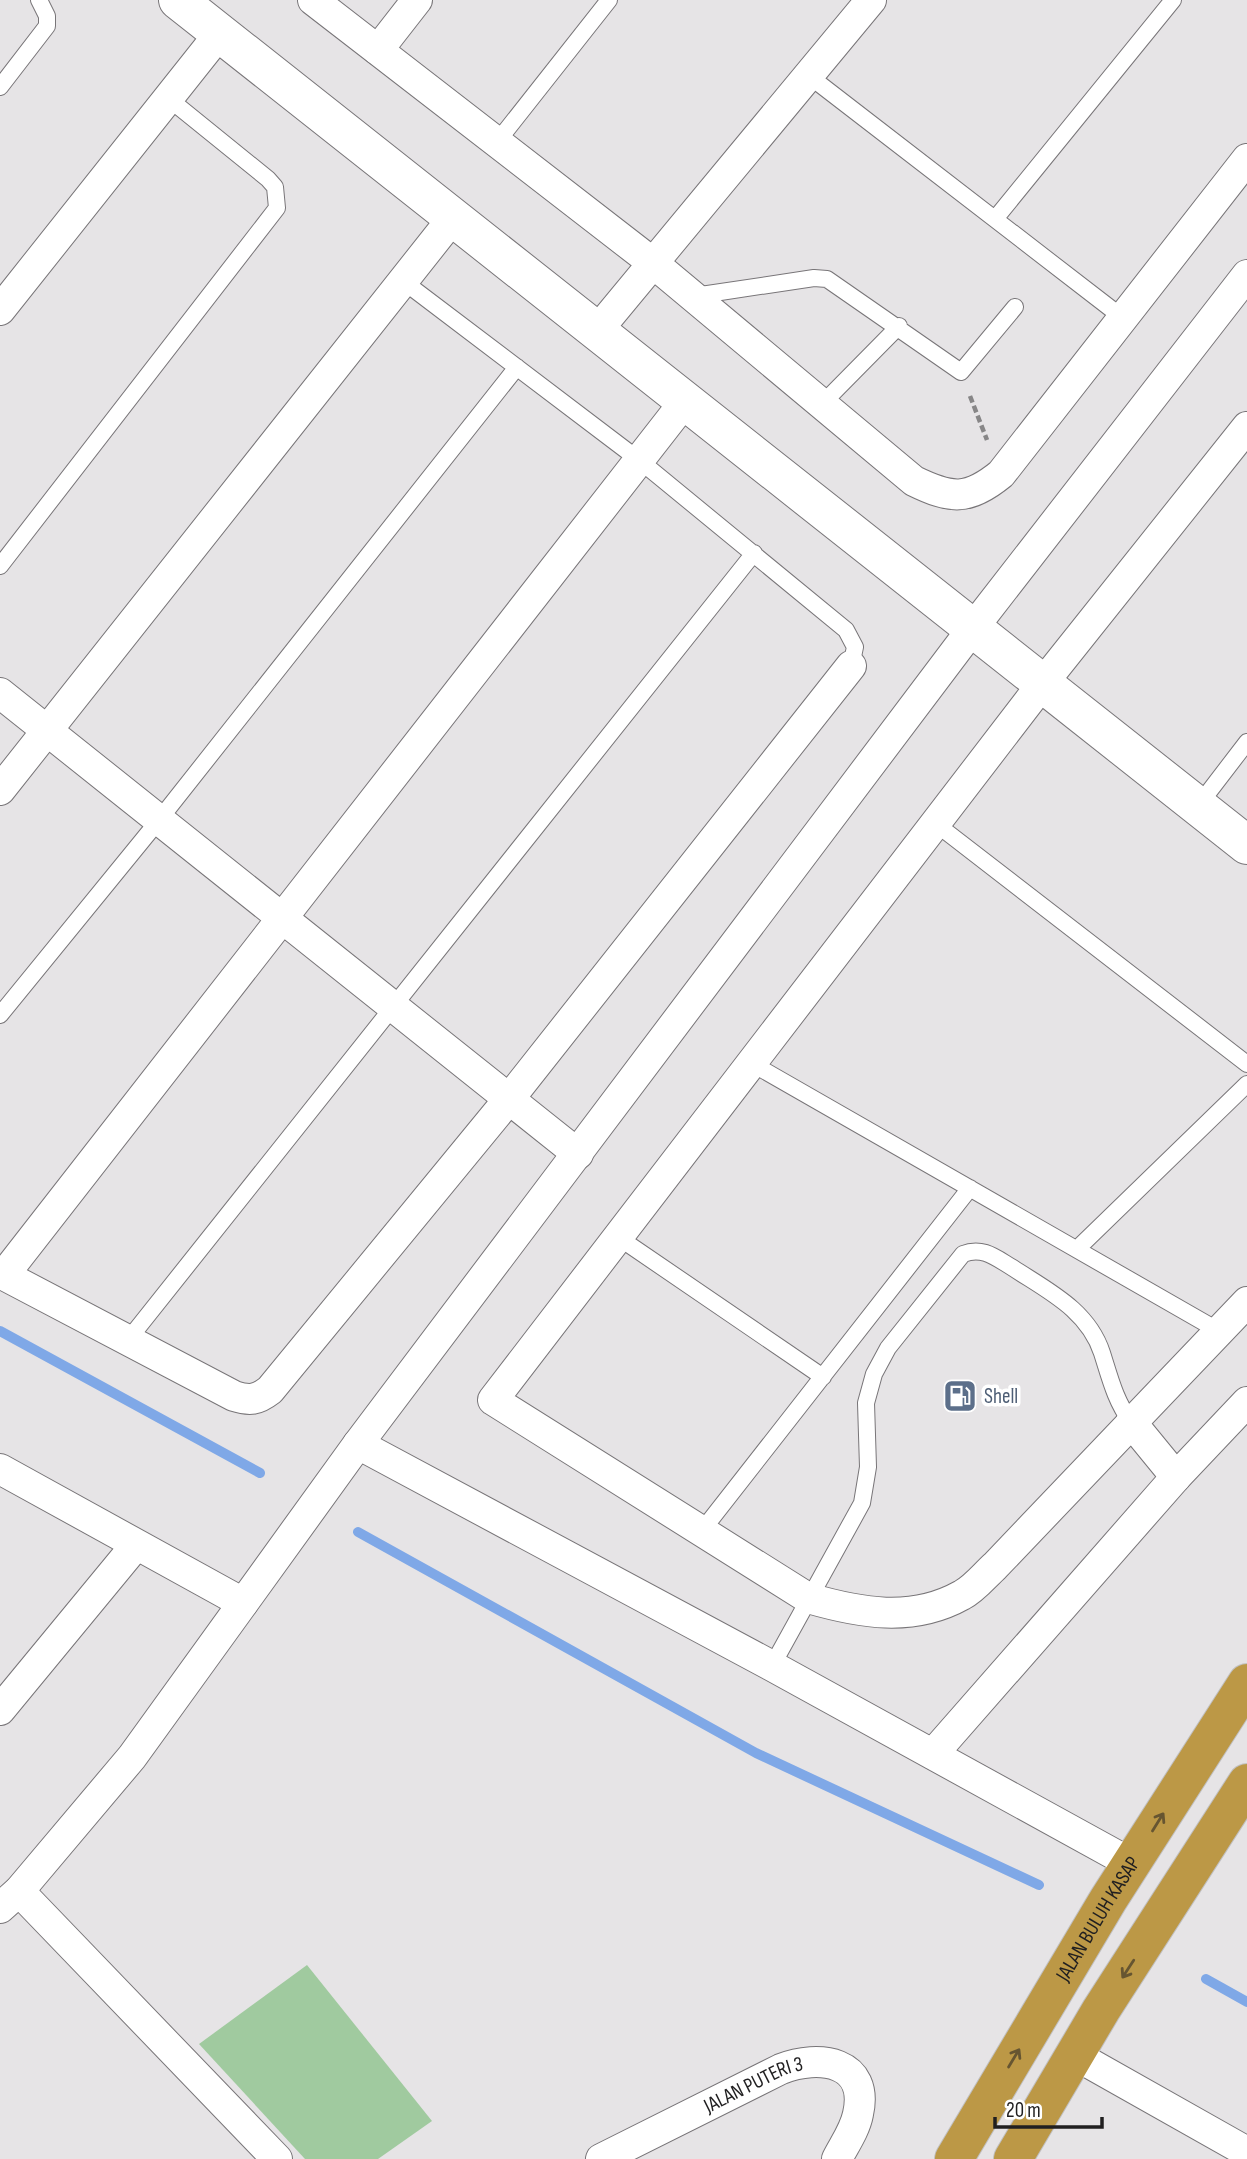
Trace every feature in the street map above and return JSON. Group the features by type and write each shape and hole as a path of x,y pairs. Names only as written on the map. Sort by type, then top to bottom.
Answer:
{"highway":[{"name":"JALAN BULUH KASAP","path":"954,2159 1108,1900 1247,1683"},
{"path":"1013,2159 1101,2010 1247,1783"}],"street":[{"path":"178,0 1247,845"},
{"path":"313,0 653,263 914,481 959,496 974,492 1001,474 1247,159"},
{"path":"378,50 417,0"},
{"path":"596,332 871,0"},
{"path":"0,310 220,33"},
{"path":"0,790 452,219"},
{"path":"277,2159 10,1900 132,1757 358,1444 973,628 1247,275"},
{"path":"686,400 2,1274 234,1396 248,1401 260,1398 509,1099 851,666"},
{"path":"1247,427 935,823 493,1400 808,1598 857,1612 896,1615 964,1595 995,1566 1247,1302"},
{"path":"0,693 578,1154"},
{"path":"933,1754 1176,1477 1247,1402"},
{"path":"1131,1422 1176,1477"},
{"path":"358,1444 772,1666 1132,1864"},
{"path":"0,1469 243,1603"},
{"path":"0,1710 136,1545"},
{"path":"1075,2055 1232,2151"},
{"name":"JALAN PUTERI 3","path":"601,2159 798,2062 818,2061 847,2069 858,2085 858,2117 844,2146"}],"lane":[{"path":"0,87 47,26 47,16 39,0"},
{"path":"497,142 609,0"},
{"path":"995,219 1172,0"},
{"path":"808,75 1123,318"},
{"path":"0,566 277,208 278,197 268,179 168,98"},
{"path":"693,296 821,278 833,282 899,326 961,372 1015,307"},
{"path":"403,281 639,460 846,630 855,647 851,666"},
{"path":"822,404 899,326"},
{"path":"0,1015 159,820 517,367"},
{"path":"128,1340 754,553"},
{"path":"1198,806 1247,743"},
{"path":"935,823 1247,1064"},
{"path":"751,1063 1219,1331"},
{"path":"1077,1250 1247,1084"},
{"path":"701,1532 970,1188"},
{"path":"618,1237 823,1377"},
{"path":"772,1666 808,1598 852,1526 862,1503 867,1479 866,1403 874,1374 888,1348 963,1254 973,1251 992,1255 1073,1307 1094,1335 1114,1393 1131,1422"}],"path":[{"path":"961,372 1001,474"}],"green space":[{"path":"307,1965 432,2121 378,2159 305,2159 199,2044"}],"waterway":[{"path":"0,1331 260,1473"},
{"path":"358,1532 756,1753 1039,1885"},
{"path":"1206,1979 1247,2002"}],"place":[{"name":"Shell","path":"960,1396"}]}
